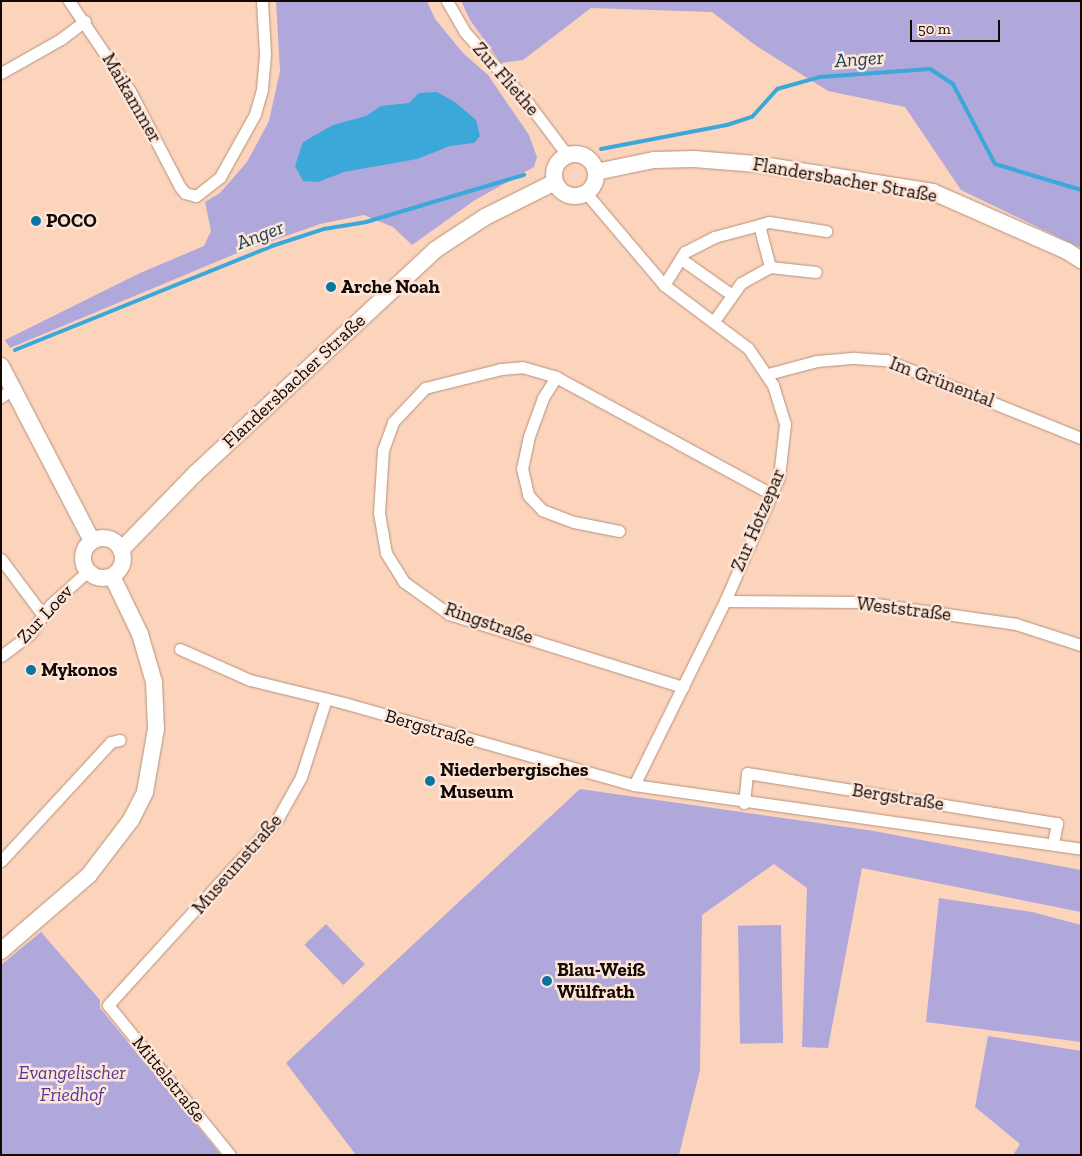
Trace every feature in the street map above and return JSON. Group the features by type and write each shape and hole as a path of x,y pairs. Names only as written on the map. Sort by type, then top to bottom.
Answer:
{"street":[{"name":"Maikammer","path":"69,1 85,21 156,136 174,178 185,193 196,196 211,187 220,177 255,114 262,88 264,62 262,1"},
{"name":"Zur Fliethe","path":"447,1 464,31 532,108 568,156"},
{"path":"1,73 61,39 85,21"},
{"path":"568,156 584,157 596,172 593,186 586,194 568,195 555,182 555,169 568,156"},
{"name":"Flandersbacher Straße","path":"596,172 654,160 694,159 756,164 933,192 1067,251 1081,260"},
{"name":"Flandersbacher Straße","path":"121,550 164,503 435,250 485,217 555,182"},
{"name":"Zur Hotzepar","path":"586,194 664,285 748,348 768,374 782,406 785,431 779,477 770,493 724,601 634,785"},
{"path":"664,285 685,252 714,237 769,222 826,231"},
{"path":"759,225 770,267"},
{"path":"681,259 732,296"},
{"path":"714,321 741,283 770,267 816,272"},
{"name":"Im Grünental","path":"768,374 817,361 855,358 886,360 1081,438"},
{"path":"1,366 7,393 92,541"},
{"name":"Ringstraße","path":"683,687 449,614 404,582 386,553 379,513 384,450 393,422 426,388 501,369 522,367 556,377 770,493"},
{"path":"556,377 543,398 529,436 522,468 528,495 542,510 574,522 618,531"},
{"path":"105,538 121,550 122,565 112,576 97,577 88,571 83,564 84,552 92,541 105,538"},
{"path":"1,559 42,614"},
{"name":"Zur Loev","path":"1,656 30,634 42,614 88,571"},
{"path":"1,951 89,875 122,833 145,792 156,728 154,682 140,634 112,576"},
{"name":"Weststraße","path":"724,601 862,602 1016,624 1081,645"},
{"name":"Bergstraße","path":"180,649 250,680 326,698 634,785 744,803 1081,848"},
{"name":"Museumstraße","path":"108,1004 278,818 301,777 326,698"},
{"path":"1,861 111,742 120,740"},
{"name":"Bergstraße","path":"744,803 747,773 1057,823 1053,844"},
{"name":"Mittelstraße","path":"108,1004 230,1155"}],"green space":[{"path":"276,1 427,1 435,19 463,53 488,75 529,135 537,157 534,167 475,200 412,245 393,227 364,215 320,224 235,254 10,348 5,340 140,273 204,246 211,231 205,202 220,193 247,162 269,121 280,71"},
{"path":"461,1 1081,1 1081,248 961,190 905,107 828,91 755,45 712,12 591,8 523,60 501,63 470,20"},
{"name":"Blau-Weiß Wülfrath","path":"580,789 874,831 1081,870 1081,912 862,868 828,1048 802,1047 807,888 774,864 702,915 700,1070 679,1155 356,1155 286,1063"},
{"path":"939,898 1032,912 1081,925 1081,1042 926,1022"},
{"path":"326,924 365,964 343,985 304,945"},
{"path":"781,925 783,1043 740,1044 738,926"},
{"name":"Evangelischer Friedhof","path":"41,932 100,1000 100,1008 221,1155 1,1155 1,965"},
{"path":"988,1036 1081,1051 1081,1155 1013,1155 1020,1144 975,1107"}],"water":[{"path":"437,92 455,102 476,120 480,136 474,143 450,146 417,159 344,172 318,182 303,181 295,166 303,142 333,125 366,116 381,106 409,103 419,93"}],"waterway":[{"name":"Anger","path":"601,149 727,125 752,117 777,89 820,77 930,69 953,84 995,164 1081,190"},
{"name":"Anger","path":"15,350 272,246 324,229 366,222 524,175"}],"place":[{"name":"POCO","path":"36,221"},
{"name":"Arche Noah","path":"331,287"},
{"name":"Mykonos","path":"31,670"},
{"name":"Niederbergisches Museum","path":"430,781"},
{"name":"Blau-Weiß Wülfrath","path":"547,981"}]}
